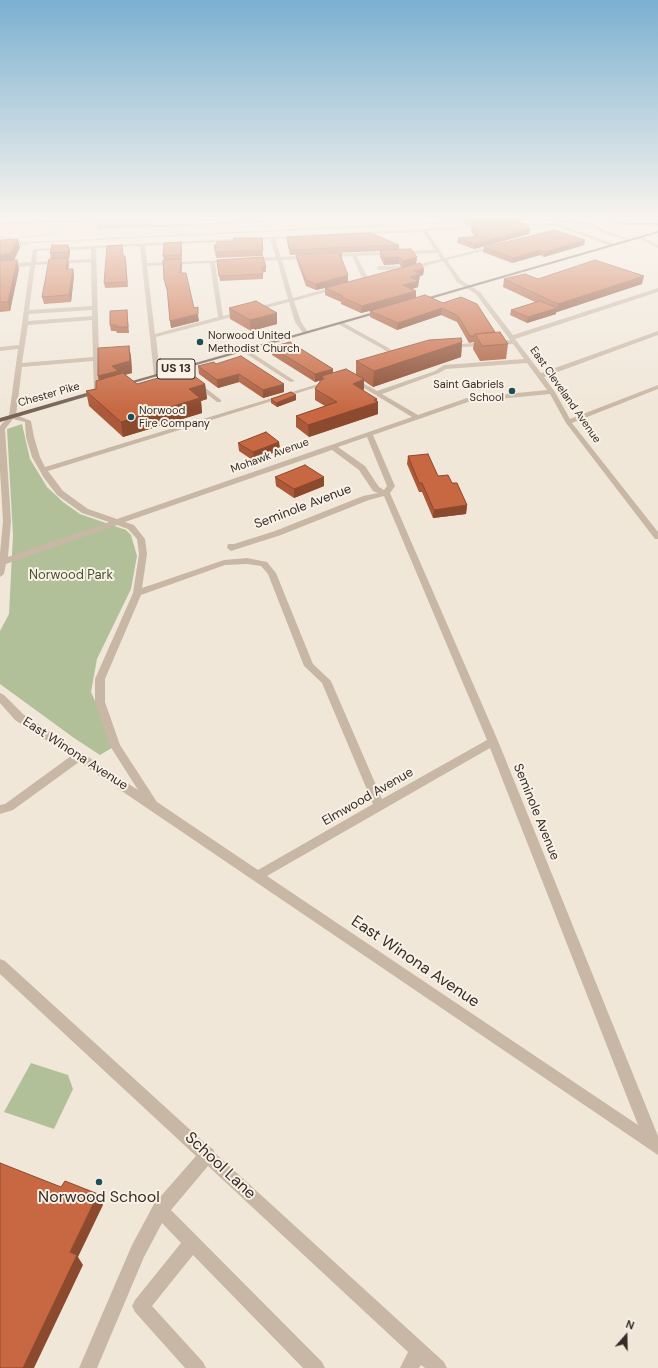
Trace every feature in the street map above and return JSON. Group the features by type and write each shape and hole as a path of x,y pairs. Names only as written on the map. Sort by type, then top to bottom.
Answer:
{"main road":[{"path":"410,303 479,283"},
{"name":"US 13","path":"112,388 388,309"},
{"name":"Chester Pike","path":"0,420 104,390"}],"street":[{"path":"0,574 7,522 2,484 1,429 12,416 30,283"},
{"path":"93,283 97,392"},
{"path":"146,283 157,374"},
{"path":"215,283 220,319"},
{"path":"287,283 298,322 306,332"},
{"name":"East Cleveland Avenue","path":"462,283 478,293 552,392 568,422 657,533"},
{"path":"153,336 344,286"},
{"path":"439,348 513,340 658,290"},
{"path":"26,312 94,308"},
{"path":"25,323 95,318"},
{"path":"340,323 404,359 393,362"},
{"path":"540,376 658,333"},
{"path":"0,349 22,348"},
{"path":"244,350 292,381"},
{"path":"19,365 96,359"},
{"path":"376,393 437,372 444,367 529,361"},
{"path":"178,369 219,401"},
{"path":"354,374 347,376 417,417"},
{"path":"43,470 340,379"},
{"path":"568,422 658,387"},
{"name":"Mohawk Avenue","path":"1,563 332,446 468,400 552,392"},
{"name":"East Winona Avenue","path":"12,416 28,421 32,447 43,470 60,493 77,506 94,515 133,528 141,539 143,554 138,593 100,679 100,702 115,746 154,806"},
{"name":"Seminole Avenue","path":"231,546 231,548 278,533 366,498 386,493 391,486 369,434"},
{"name":"Seminole Avenue","path":"332,446 362,468 376,488 386,493 493,741 656,1145"},
{"path":"138,593 224,563 247,561 264,564 272,573 309,666 326,681 380,807"},
{"name":"East Winona Avenue","path":"0,697 19,717 154,806 656,1145"},
{"name":"Elmwood Avenue","path":"258,876 493,741"},
{"path":"0,810 9,807 79,756"},
{"name":"School Lane","path":"0,965 208,1154 438,1368"},
{"path":"88,1368 138,1251 160,1210 208,1154"},
{"path":"160,1210 316,1368"},
{"path":"192,1243 141,1306 197,1368"},
{"path":"409,1368 419,1351"}],"green space":[{"name":"Norwood Park","path":"22,424 30,459 47,487 63,502 80,514 126,530 131,535 137,556 131,589 97,659 91,692 115,746 100,755 0,684 0,631 9,614 13,535 7,429"},
{"path":"31,1063 68,1075 73,1089 54,1129 4,1112"}],"building":[{"path":"0,283 12,283 8,302 0,302"},
{"path":"45,283 71,283 69,295 42,297"},
{"path":"165,283 188,283 194,308 198,307 198,314 170,321"},
{"path":"345,283 412,283 403,285 416,291 362,306 325,288"},
{"path":"512,283 623,283 558,304"},
{"path":"425,295 443,303 461,297 477,304 495,332 470,336 458,316 442,308 398,323 370,311"},
{"path":"256,301 277,313 250,320 229,308"},
{"path":"540,301 557,308 528,317 511,310"},
{"path":"127,310 128,327 116,327 116,325 110,325 110,311"},
{"path":"500,332 508,344 482,346 475,334"},
{"path":"461,338 462,342 374,371 356,361 429,340"},
{"path":"290,342 333,369 315,374 271,347"},
{"path":"129,346 130,361 112,366 118,371 98,376 98,348"},
{"path":"241,356 284,384 263,390 239,374 217,380 198,366 214,362 216,364"},
{"path":"346,369 364,379 353,384 377,399 374,400 378,402 308,425 296,416 337,402 315,389 321,380 324,379 322,376"},
{"path":"186,370 205,384 189,389 200,398 121,422 86,391 96,389 96,381 123,373 137,384"},
{"path":"291,392 296,395 276,403 271,399"},
{"path":"266,432 279,442 253,452 238,443"},
{"path":"428,454 438,476 448,475 452,483 457,483 467,505 434,510 422,483 419,483 408,456"},
{"path":"305,465 324,477 294,489 275,477"},
{"name":"Norwood School","path":"0,1163 61,1187 65,1181 98,1194 70,1252 77,1255 23,1368 0,1368"}],"place":[{"name":"Norwood United Methodist Church","path":"200,342"},
{"name":"Saint Gabriels School","path":"512,391"},
{"name":"Norwood Fire Company","path":"131,417"},
{"name":"Norwood School","path":"99,1182"}]}
